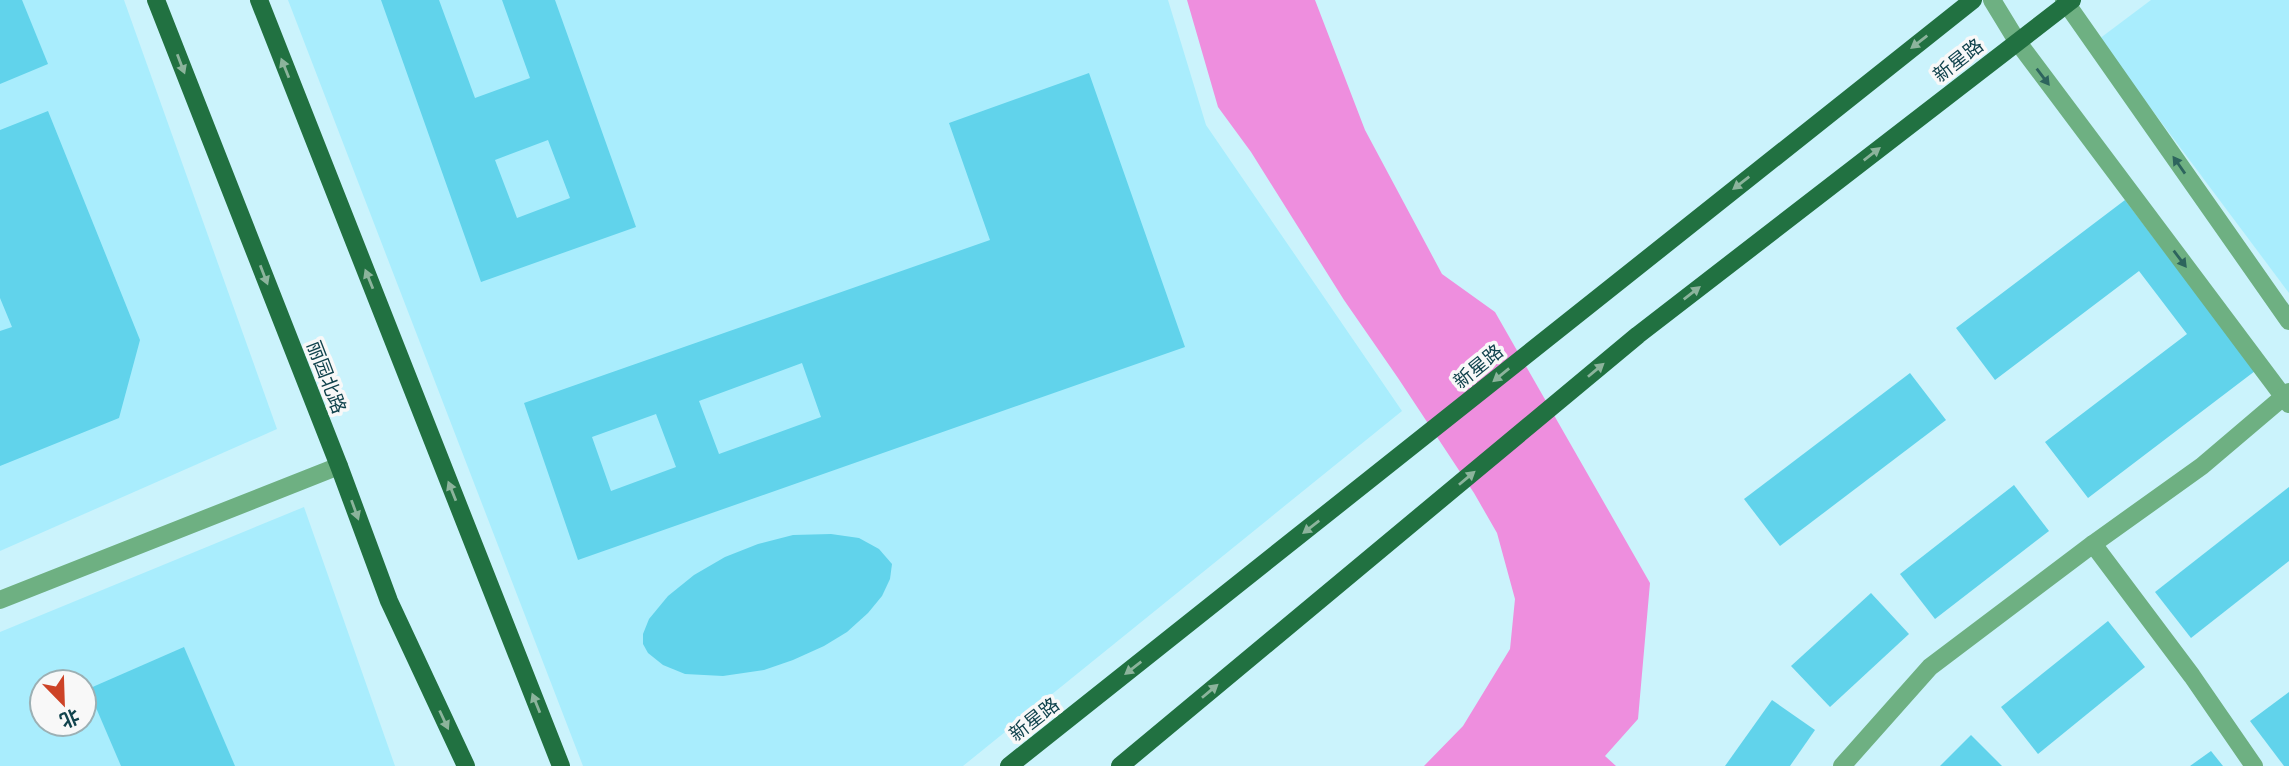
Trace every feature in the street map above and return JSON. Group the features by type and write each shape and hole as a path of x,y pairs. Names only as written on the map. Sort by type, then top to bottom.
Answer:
{"main road":[{"name":"丽园北路","path":"156,0 339,466 389,601 466,766"},
{"path":"259,0 561,766"},
{"name":"新星路","path":"1009,766 1973,0"},
{"name":"新星路","path":"1120,766 1638,335 2067,2"}],"street":[{"path":"1842,766 1930,667 2202,466 2287,398 2017,41 1992,0"},
{"path":"2067,2 2289,321"},
{"path":"0,600 339,466"},
{"path":"2093,544 2192,676 2254,766"}],"shaded area":[{"path":"0,0 124,0 277,429 0,551"},
{"path":"288,0 1168,0 1206,125 1402,411 963,766 583,766"},
{"path":"1187,0 1315,0 1365,130 1442,274 1495,312 1650,583 1638,719 1605,756 1616,766 1424,766 1463,726 1510,649 1515,599 1497,533 1474,493 1344,300 1251,152 1218,107"},
{"path":"2151,0 2289,0 2289,293 2099,39"},
{"path":"304,507 395,766 0,766 0,632"}],"building":[{"path":"0,0 22,0 48,64 0,84"},
{"path":"381,0 439,0 475,98 530,78 502,0 555,0 636,227 481,282","holes":["548,140 570,198 517,218 495,160"]},
{"path":"1089,73 1185,347 578,560 524,403 990,240 949,123","holes":["802,363 821,417 719,454 699,401","656,414 676,467 611,491 592,437"]},
{"path":"48,111 140,340 119,418 0,466 0,331 12,327 0,298 0,130"},
{"path":"2125,200 2255,371 2088,498 2045,442 2187,334 2139,271 1995,380 1956,328"},
{"path":"1910,373 1946,420 1780,546 1744,499"},
{"path":"2014,485 2049,531 1935,619 1900,574"},
{"path":"2289,487 2289,561 2191,638 2155,592"},
{"path":"831,534 859,538 879,549 892,564 890,579 882,596 847,632 793,660 764,670 723,676 685,674 663,665 648,653 643,644 643,634 649,619 668,596 694,575 725,557 758,544 793,535"},
{"path":"1871,593 1909,634 1830,707 1791,666"},
{"path":"2108,621 2145,667 2038,754 2001,707"},
{"path":"184,647 235,766 121,766 98,712 98,685"},
{"path":"2289,692 2289,766 2284,766 2250,721"},
{"path":"1772,700 1815,730 1790,766 1725,766"},
{"path":"1971,735 2002,766 1940,766"},
{"path":"2211,751 2223,766 2190,766"}]}
